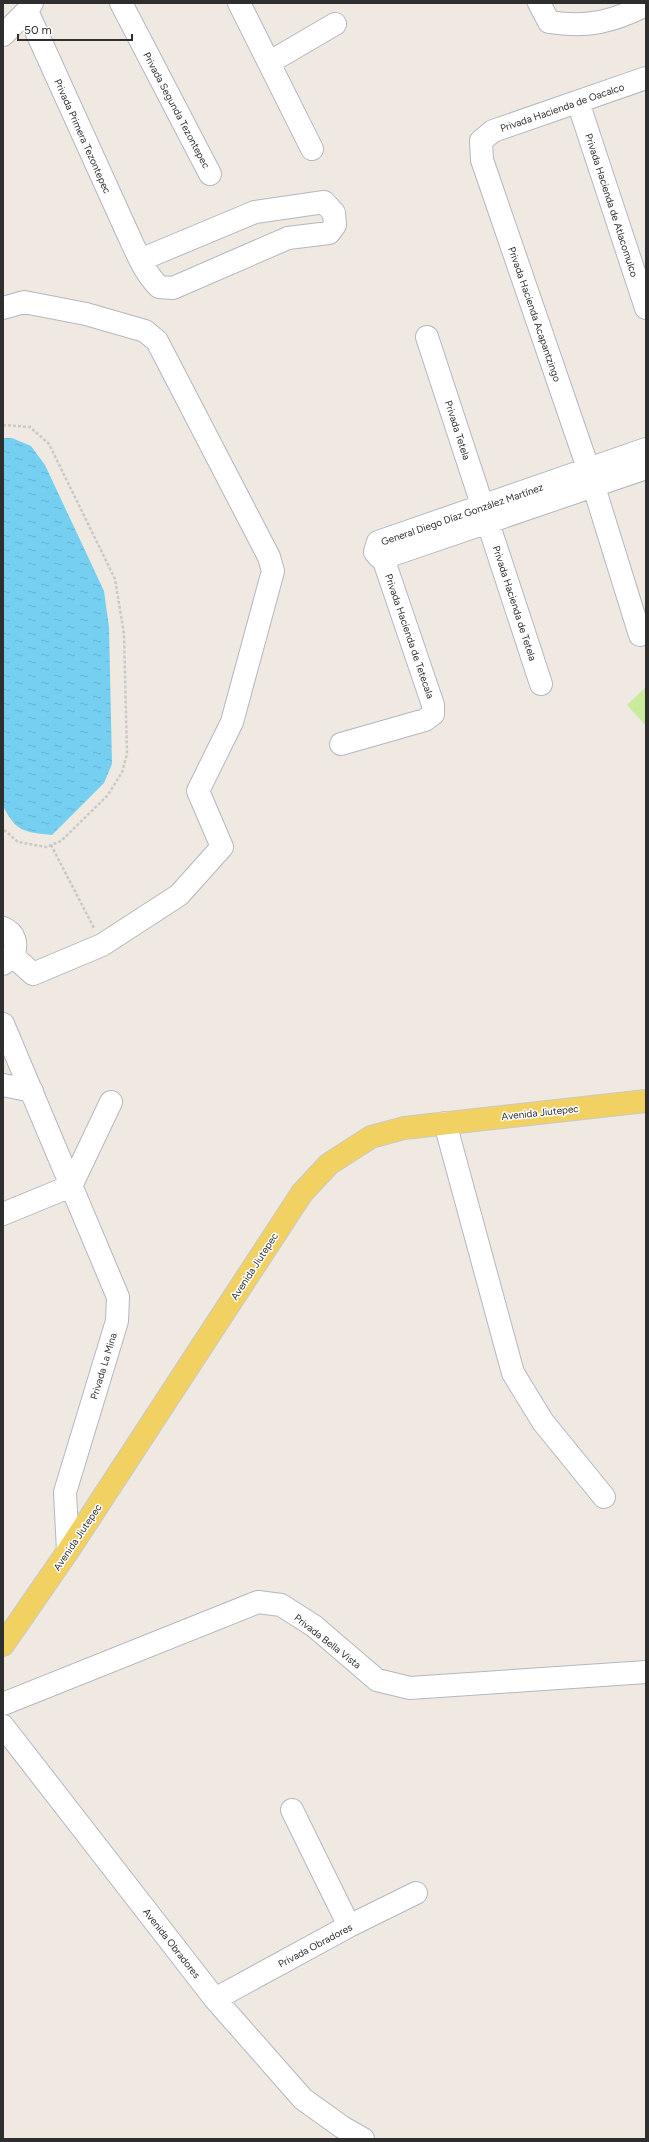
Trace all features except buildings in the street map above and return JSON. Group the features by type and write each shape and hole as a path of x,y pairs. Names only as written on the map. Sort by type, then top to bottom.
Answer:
{"main road":[{"name":"Avenida Jiutepec","path":"3,1645 68,1551 302,1193 330,1164 371,1137 404,1128 646,1101"}],"street":[{"name":"Privada Segunda Tezontepec","path":"121,3 210,174"},
{"path":"239,3 270,62 312,149"},
{"path":"538,3 548,22 568,25 591,24 619,18 646,5"},
{"path":"3,35 30,7"},
{"name":"Privada Primera Tezontepec","path":"30,7 140,260 150,278 159,287 173,288 288,238 329,233 335,225 334,213 324,202 255,212 140,260"},
{"path":"270,62 335,24"},
{"name":"Privada Hacienda de Oacalco","path":"481,141 493,131 646,78"},
{"name":"Privada Hacienda de Atlacomulco","path":"578,102 646,308"},
{"name":"Privada Hacienda Acapantzingo","path":"481,141 482,160 591,478 640,635"},
{"path":"3,308 24,302 86,314 145,331 157,341 269,557 273,572 232,722 198,791 222,847 179,895 102,945 33,974 6,962 16,950 14,937 10,932 3,928"},
{"name":"Privada Tetela","path":"427,337 486,515"},
{"name":"General Diego Díaz González Martínez","path":"383,558 379,557 375,552 378,542 486,515 591,478 646,449"},
{"name":"General Diego Díaz González Martínez","path":"591,478 646,468"},
{"name":"Privada Hacienda de Tetela","path":"486,515 541,684"},
{"name":"Privada Hacienda de Tetecala","path":"341,744 424,720 433,714 433,705 383,558"},
{"name":"Privada La Mina","path":"3,1024 118,1297 117,1320 65,1492 68,1551"},
{"path":"3,1084 32,1091"},
{"path":"3,1214 72,1186 111,1102"},
{"path":"445,1123 513,1373 543,1422 604,1497"},
{"name":"Privada Bella Vista","path":"3,1704 258,1602 281,1605 314,1626 377,1680 410,1688 646,1672"},
{"name":"Avenida Obradores","path":"3,1726 215,1999 303,2099 342,2127 364,2139"},
{"path":"292,1810 349,1926"},
{"name":"Privada Obradores","path":"215,1999 349,1926 416,1893"}],"path":[{"path":"3,424 30,427 49,444 115,579 124,634 127,754 122,772 108,795 61,841 46,847 18,842 4,830"},
{"path":"51,845 102,945"}],"green space":[{"path":"646,687 646,726 627,705"}],"water":[{"path":"3,438 12,438 31,446 45,465 104,591 109,627 112,764 104,783 52,835 34,833 22,829 12,821 3,806"}]}
